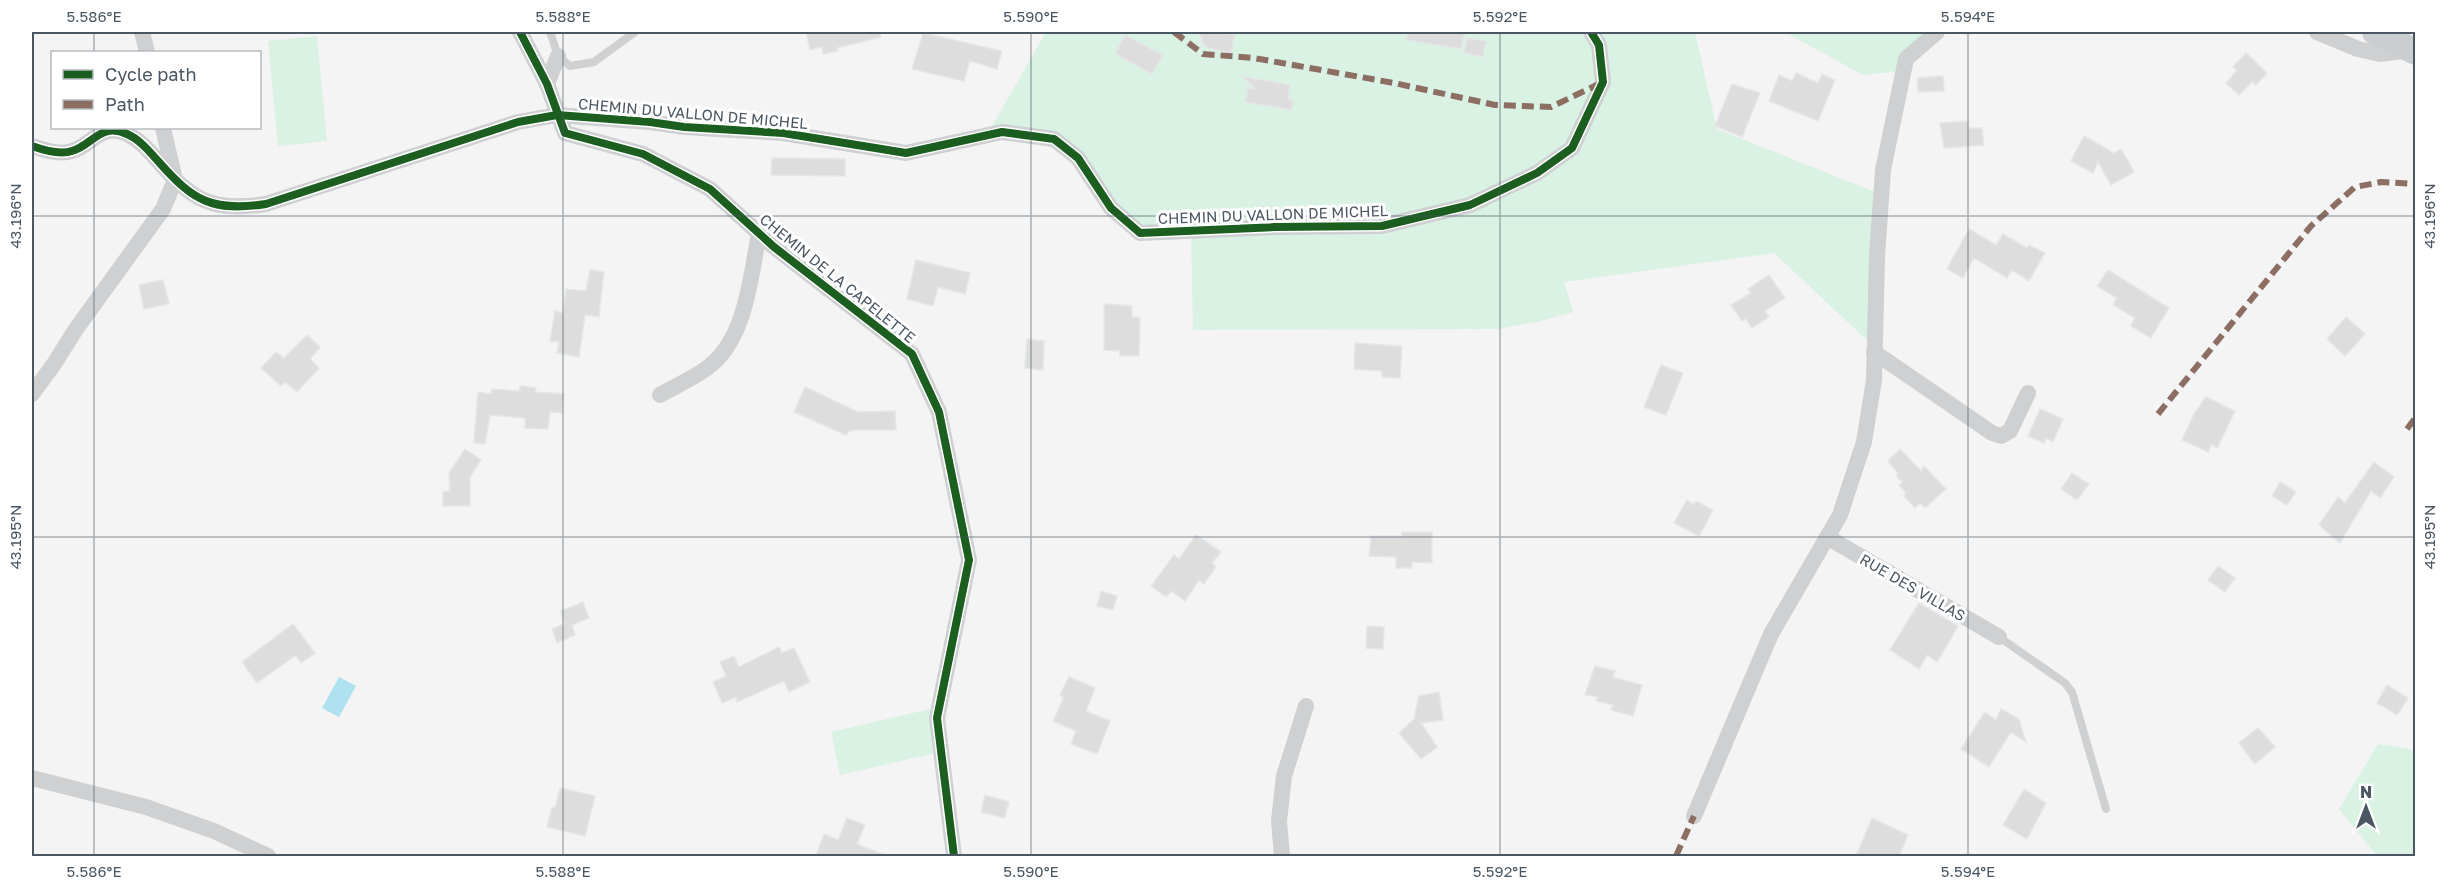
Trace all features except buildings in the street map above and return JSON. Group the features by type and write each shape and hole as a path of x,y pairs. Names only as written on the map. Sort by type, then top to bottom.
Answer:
{"main road":[{"path":"2375,32 2413,51"}],"street":[{"path":"142,32 147,51"},
{"path":"520,32 547,84 557,115"},
{"name":"CHEMIN DU VALLON DE MICHEL","path":"32,146 62,152 73,151 97,134 110,130 126,133 145,147 175,180 198,199 242,207 266,204 518,122 557,115 684,127 783,133 906,153 1002,132 1054,139 1078,158 1111,208 1140,233 1275,227 1382,226 1470,205 1537,173 1572,147 1603,82 1599,45 1591,32"},
{"path":"1694,816 1771,633 1840,515 1864,442 1874,380 1877,256 1883,170 1906,59 1937,32"},
{"path":"2317,32 2358,49 2379,54 2413,51"},
{"path":"547,84 558,56"},
{"name":"CHEMIN DE LA CAPELETTE","path":"557,115 565,133 643,154 710,189 759,234 912,354 939,412 969,560 937,718 954,856"},
{"path":"32,394 163,209 175,180 164,129"},
{"path":"660,395 713,364 730,342 742,317 759,234"},
{"path":"1875,352 1992,433 2001,436 2010,432 2028,393"},
{"name":"RUE DES VILLAS","path":"1827,537 1999,637"},
{"path":"1281,856 1279,821 1284,776 1306,706"},
{"path":"32,778 147,807 214,831 268,856"}],"lane":[{"path":"550,32 558,56 570,66 594,62 635,32"},
{"path":"1999,637 2065,683 2072,692 2106,809"}],"green space":[{"path":"1046,32 1695,32 1717,129 1875,192 1871,344 1774,253 1564,282 1573,312 1537,322 1497,329 1193,330 1191,233 1120,225 1064,147 989,131"},
{"path":"1785,32 1931,32 1902,71 1863,75"},
{"path":"317,36 327,141 278,146 268,41"},
{"path":"930,709 936,753 840,775 831,732"},
{"path":"2378,744 2415,750 2415,856 2377,856 2339,809"}],"water":[{"path":"339,677 356,686 339,717 322,708"}],"marked path":[{"path":"1174,32 1203,54 1254,58 1394,83 1495,105 1551,107 1603,82"},
{"path":"2158,414 2311,226 2355,187 2381,182 2416,184"},
{"path":"2407,429 2416,417"},
{"path":"1676,856 1694,816"}],"cycle path":[{"path":"520,32 547,84 565,133 643,154 710,189 774,247 912,354 939,412 969,560 937,718 954,856"},
{"path":"32,146 67,152 79,148 103,133 118,131 140,142 170,175 193,194 217,204 247,206 266,204 518,122 557,115 684,127 783,133 906,153 1002,132 1054,139 1078,158 1111,208 1140,233 1275,227 1382,226 1470,205 1537,173 1572,148 1603,82 1599,45 1591,32"}]}
